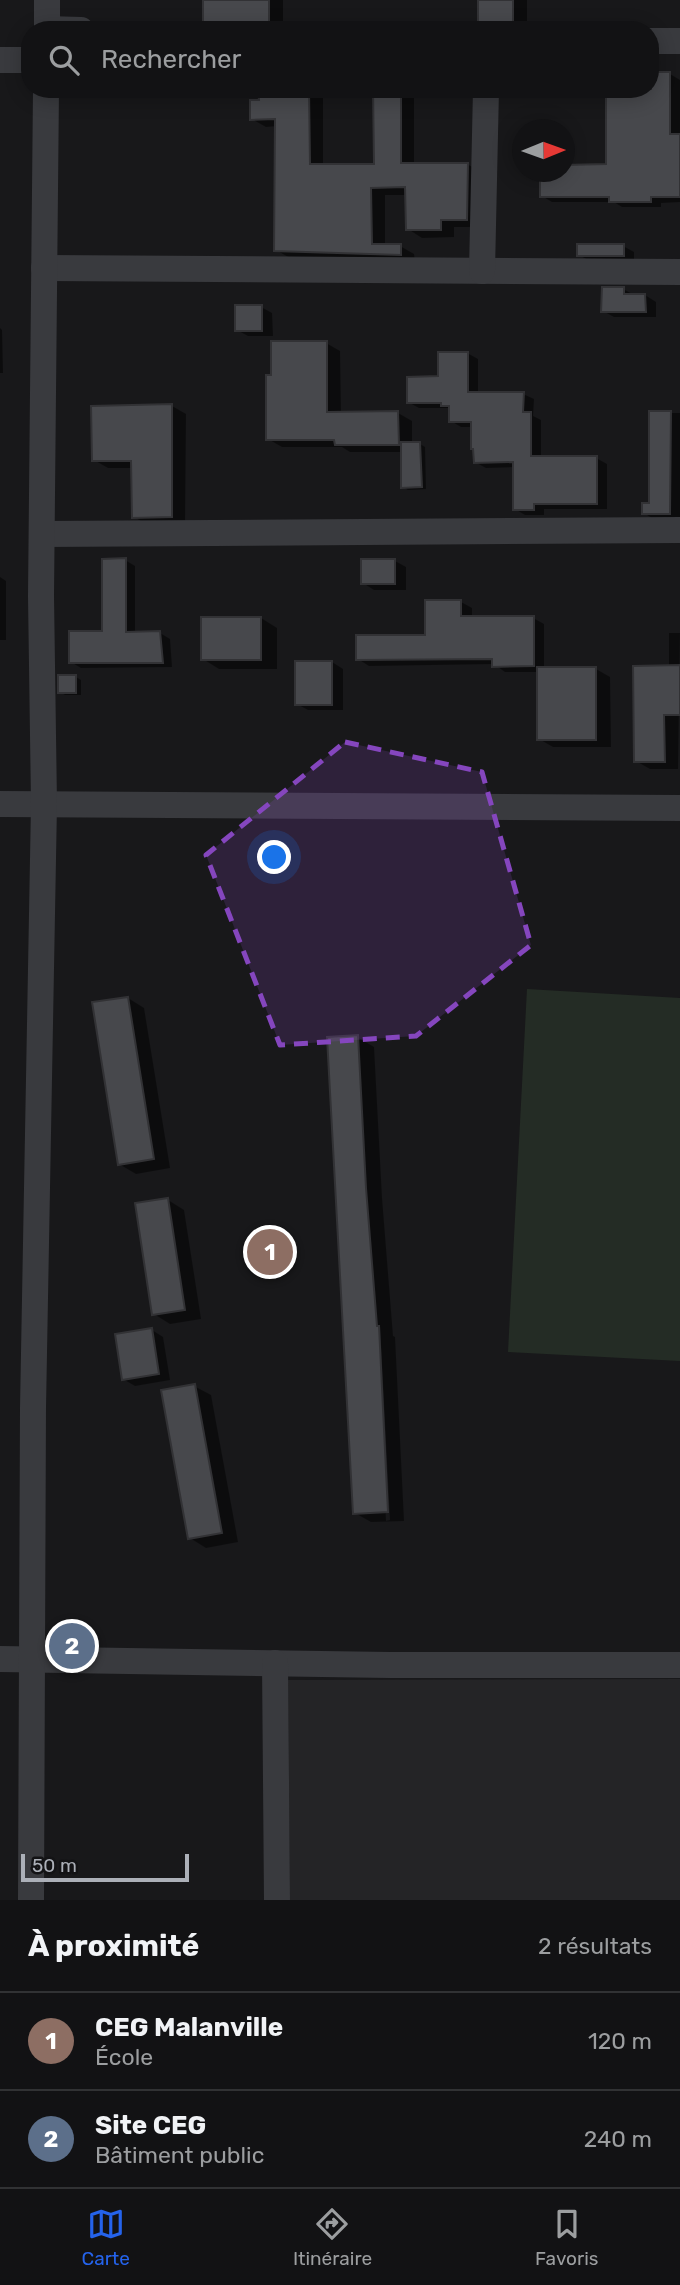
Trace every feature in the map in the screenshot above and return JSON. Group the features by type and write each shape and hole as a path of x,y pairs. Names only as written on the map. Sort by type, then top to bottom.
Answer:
{"street":[{"path":"47,0 47,21"},
{"path":"659,41 680,41"},
{"path":"0,60 21,60"},
{"path":"31,1900 31,1660 44,804 42,534 46,98"},
{"path":"482,271 486,98"},
{"path":"44,268 680,272"},
{"path":"42,534 680,530"},
{"path":"0,804 680,808"},
{"path":"0,1660 680,1665"},
{"path":"275,1663 277,1900"}],"highlighted area":[{"path":"345,742 482,772 531,945 416,1036 280,1045 206,855"}],"shaded area":[{"path":"527,989 680,998 680,1361 508,1352"},
{"path":"680,1679 680,1900 290,1900 288,1680"}],"building":[{"path":"203,0 269,0 269,21 203,21"},
{"path":"478,0 513,0 513,21 478,21"},
{"path":"659,72 670,72 670,134 680,134 680,197 651,197 651,202 609,202 609,197 540,197 540,182 575,182 575,165 606,164 606,98 659,98"},
{"path":"309,98 310,164 374,164 373,98 401,98 401,163 468,163 467,220 441,220 441,230 406,230 405,187 371,188 372,244 401,244 401,255 274,251 275,119 250,120 250,100"},
{"path":"577,244 624,244 624,256 577,256"},
{"path":"602,287 624,287 624,294 645,294 646,312 601,312"},
{"path":"235,305 262,305 262,331 235,331"},
{"path":"271,341 327,341 327,412 398,411 399,445 335,445 334,440 266,440 266,375 271,375"},
{"path":"438,352 468,352 468,392 524,392 523,412 531,412 531,456 597,456 597,504 534,504 534,510 513,510 513,462 474,463 471,422 449,422 449,406 441,406 441,403 407,403 407,377 438,376"},
{"path":"172,404 172,517 132,518 131,461 92,461 91,406"},
{"path":"649,411 671,411 670,514 642,514 642,503 649,503"},
{"path":"401,442 420,442 422,487 401,488"},
{"path":"126,558 126,632 160,631 163,663 69,663 69,631 102,631 102,559"},
{"path":"361,559 395,559 395,584 361,584"},
{"path":"425,600 461,600 461,616 534,616 534,666 492,667 492,659 356,660 356,635 425,635"},
{"path":"201,617 261,617 261,660 201,660"},
{"path":"295,661 332,661 332,705 295,705"},
{"path":"680,665 680,715 664,715 665,762 634,762 633,666"},
{"path":"537,667 596,667 596,740 537,740"},
{"path":"58,675 76,675 76,693 58,693"},
{"path":"128,997 154,1159 118,1165 92,1002"},
{"path":"358,1035 366,1188 379,1326 388,1512 353,1514 327,1037"},
{"path":"168,1198 185,1310 152,1315 135,1203"},
{"path":"152,1328 159,1374 122,1380 115,1334"},
{"path":"195,1384 222,1533 188,1539 161,1390"}],"place":[{"name":"CEG Malanville","path":"270,1252"},
{"name":"Site CEG","path":"72,1646"}]}
